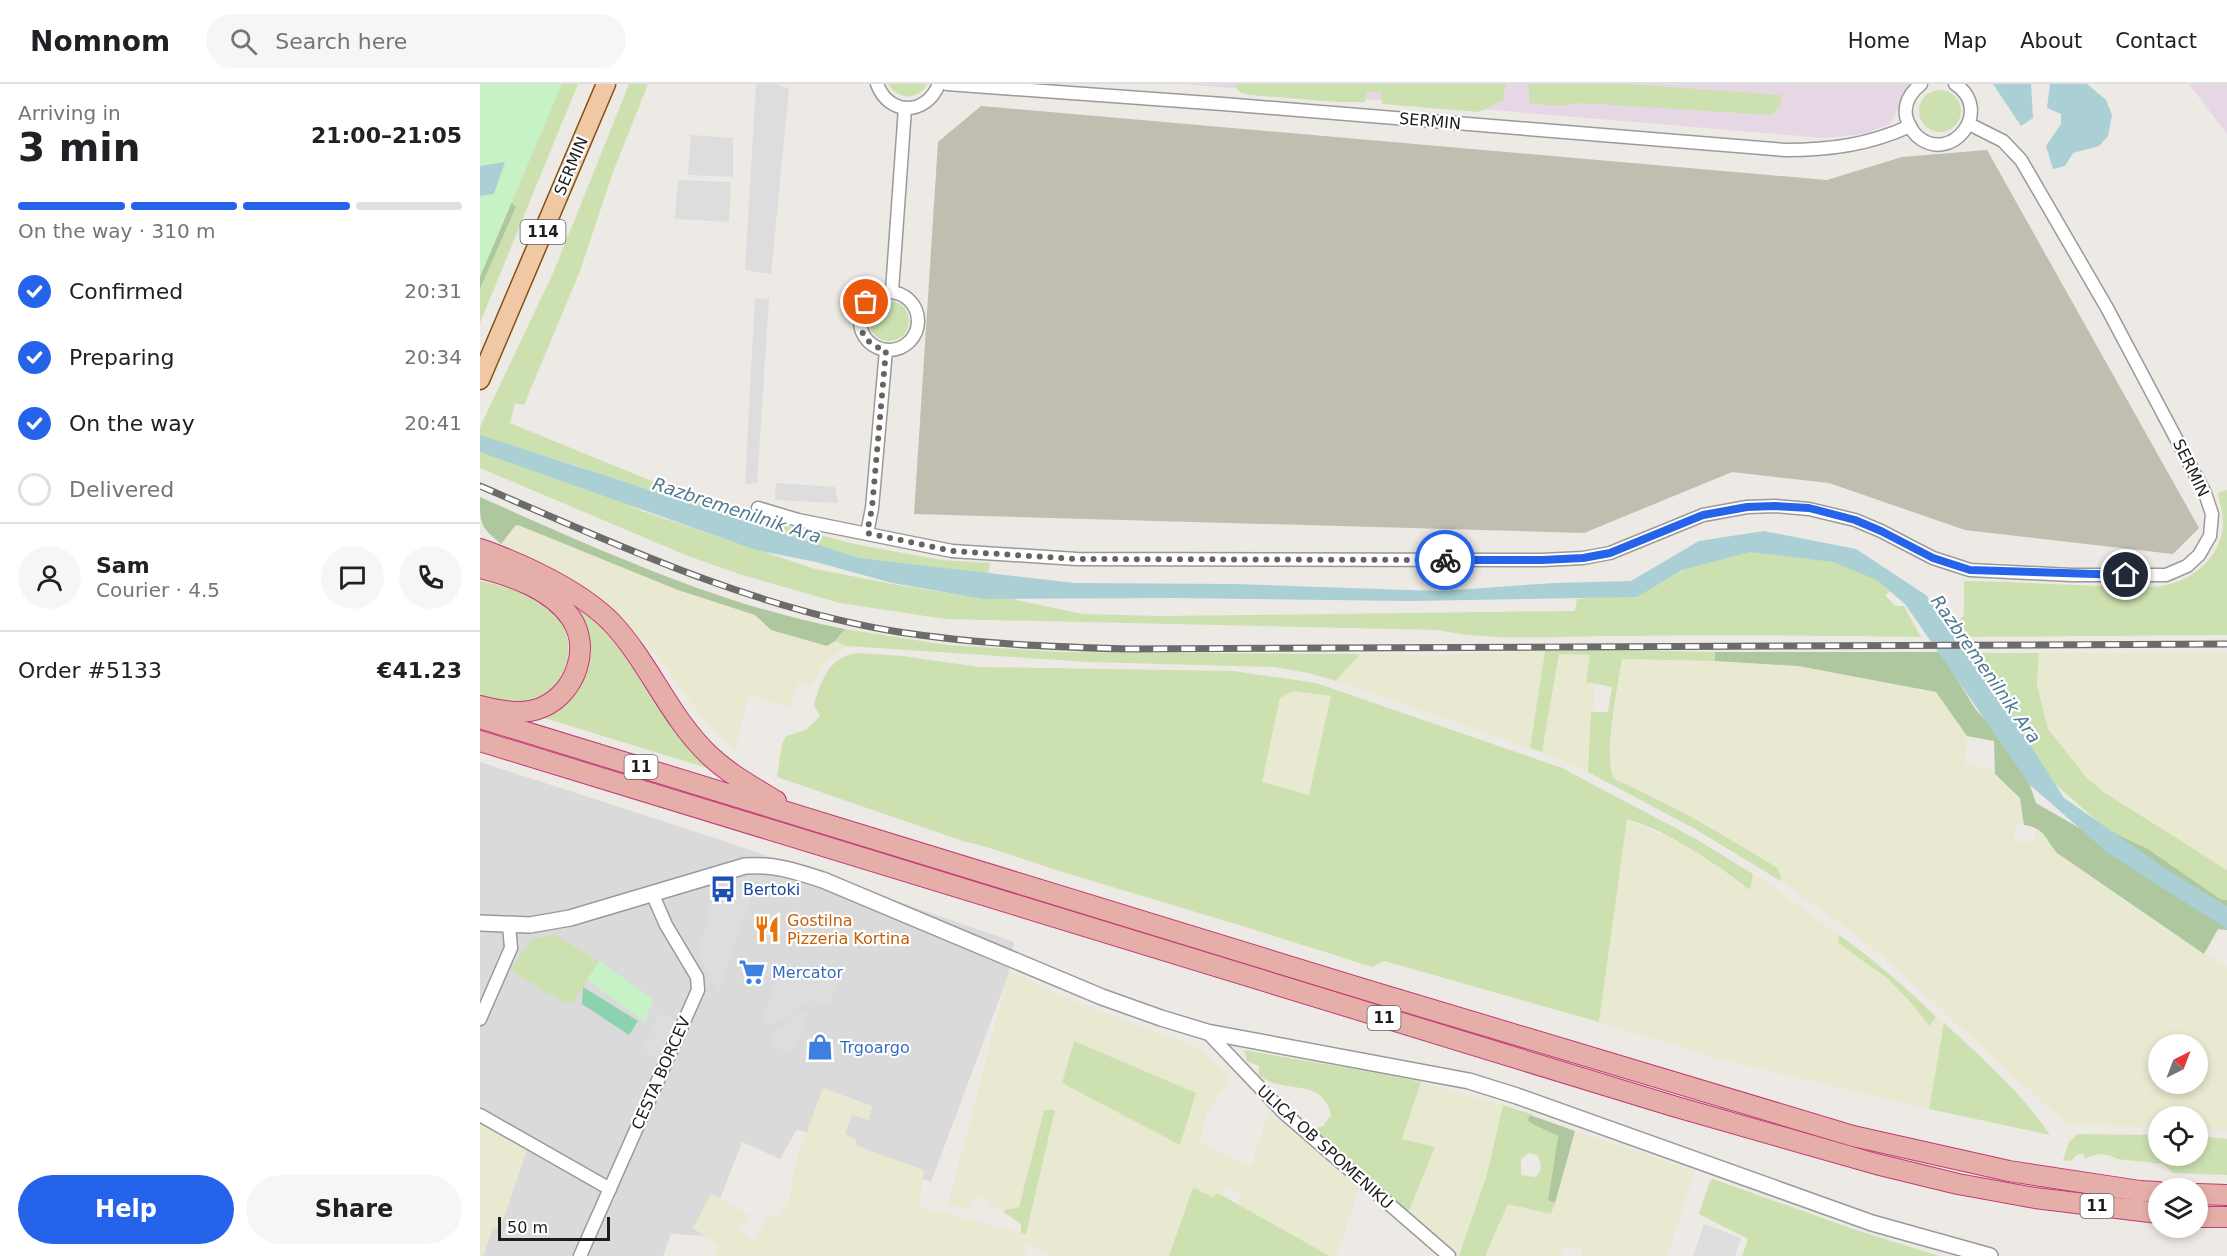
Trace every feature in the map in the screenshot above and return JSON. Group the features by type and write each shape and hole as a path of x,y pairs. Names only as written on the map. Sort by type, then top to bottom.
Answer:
{"highway":[{"path":"480,705 514,713 543,707 564,692 578,669 581,643 570,616 554,600 536,588 500,573 483,553"},
{"path":"483,553 565,589 584,600 610,621 629,643 685,726 708,754 744,782 802,817"},
{"name":"11","path":"480,718 1853,1136 2009,1171 2148,1191"},
{"name":"11","path":"480,741 1672,1106 1876,1164 1958,1184 2035,1198 2148,1212"},
{"path":"2208,1194 2227,1195"},
{"path":"2208,1217 2227,1217"}],"main road":[{"name":"SERMIN","path":"480,380 606,84"}],"street":[{"path":"877,84 887,101 905,108 923,105 936,92 939,84"},
{"name":"SERMIN","path":"947,84 1785,150 1825,150 1868,142 1910,126"},
{"path":"1921,84 1915,89 1907,103 1907,119 1920,139 1936,144 1952,141 1969,124 1971,108 1969,100 1955,84"},
{"path":"892,291 905,108"},
{"name":"SERMIN","path":"758,508 798,520 952,551 1077,559 1542,560 1583,558 1610,553 1703,515 1747,507 1775,506 1809,508 1855,520 1933,558 1970,570 2072,575 2173,573 2187,566 2199,555 2210,536 2212,514 2205,493 2107,308 2021,160 2003,141 1969,124"},
{"path":"892,291 902,294 913,304 919,323 910,342 903,347 886,350 871,345 859,324 862,308 872,296 892,291"},
{"path":"867,533 872,508 886,350"},
{"path":"480,923 530,925 570,918 745,866 785,867 823,880 1102,997 1161,1018 1207,1032 1469,1081 1517,1096 1872,1223 1989,1256"},
{"name":"CESTA BORCEV","path":"580,1256 698,990 697,977 666,925 652,892"},
{"path":"480,1019 511,948 509,925"},
{"name":"ULICA OB SPOMENIKU","path":"1207,1032 1284,1113 1449,1256"},
{"path":"480,1115 610,1189"}],"shaded area":[{"path":"756,84 776,84 789,89 771,274 745,270"},
{"path":"1184,84 1910,84 1890,124 1864,134 1824,138"},
{"path":"2189,84 2227,84 2227,134"},
{"path":"981,106 1827,180 1902,157 1987,150 2199,528 2173,554 1965,530 1829,483 1732,472 1584,533 914,514 938,142"},
{"path":"691,135 733,138 733,177 688,175"},
{"path":"678,180 731,182 729,222 675,219"},
{"path":"755,298 769,299 757,483 745,484"},
{"path":"776,483 835,487 838,503 775,500"},
{"path":"480,762 724,841 1014,942 1008,976 931,1182 797,1129 780,1159 742,1142 706,1236 671,1234 663,1256 480,1256"},
{"path":"756,885 719,991 698,955 715,889"},
{"path":"796,966 837,981 829,1004 807,1001 777,1024 767,1025 764,1013 779,973 790,979"},
{"path":"810,1007 792,1054 770,1045 777,1029"},
{"path":"660,1013 676,1020 658,1060 643,1050"},
{"path":"1704,1224 1741,1238 1735,1256 1693,1256"}],"green space":[{"path":"480,84 562,84 480,277"},
{"path":"484,84 578,84 480,323 480,289 516,207 508,199"},
{"path":"629,84 648,84 613,172 580,271 524,405 515,403 510,423 681,493 787,526 854,544 942,560 990,563 987,581 893,569 625,486 578,466 480,437 480,427 554,271"},
{"path":"888,84 927,84 923,90 913,96 902,96"},
{"path":"1236,84 1506,84 1503,100 1479,112 1382,104 1381,92 1367,92 1365,102 1250,95 1241,93 1235,87"},
{"path":"1529,84 1629,84 1781,95 1780,106 1771,115 1581,103 1554,106 1529,103"},
{"path":"1940,90 1948,91 1955,96 1960,103 1960,119 1955,126 1948,131 1940,132 1932,131 1925,126 1920,119 1919,111 1920,103 1925,96 1932,91"},
{"path":"506,197 516,207 480,289 480,236"},
{"path":"889,301 897,302 903,307 908,313 908,329 903,335 897,340 889,341 881,340 875,335 870,329 869,321 870,313 875,307 881,302"},
{"path":"480,449 568,478 642,511 815,569 968,596 1015,595 1016,600 1083,614 1160,616 1575,611 1577,599 1613,596 1640,590 1657,584 1711,556 1735,552 1777,551 1843,561 1875,575 1891,591 1885,595 1895,606 1904,606 1921,637 1730,635 1527,638 1481,636 1438,630 945,619 840,603 742,575 688,556 480,468"},
{"path":"2227,490 2227,635 1955,637 1949,629 1963,617 1964,581 2139,588 2172,584 2193,574 2211,558 2217,547 2223,524 2218,493"},
{"path":"480,497 659,574 751,606 845,629 835,641 827,646 771,630 755,615 678,590 518,525 501,544 485,529 480,514"},
{"path":"518,525 678,590 755,615 771,630 827,646 835,641 847,646 826,662 810,684 798,683 790,708 749,695 735,749 701,716 664,665 610,607 576,584 501,544"},
{"path":"480,581 518,591 537,599 552,609 561,620 568,646 567,660 563,672 547,693 520,702 480,695"},
{"path":"573,604 601,625 624,650 707,768 541,717 569,698 587,671 588,643"},
{"path":"845,629 947,645 1061,652 1360,654 1336,681 1273,667 1090,662 847,646 835,641"},
{"path":"1545,651 1530,748 1336,681 1360,654 1444,655"},
{"path":"1545,651 1715,652 1715,661 1622,659 1611,738 1611,768 1614,779 1676,809 1776,867 1781,881 1695,829 1588,772 1591,712 1608,712 1612,687 1586,682 1590,655 1559,654 1542,752 1530,748"},
{"path":"1715,652 1940,652 1976,710 2020,757 2036,803 2100,840 2106,829 2148,849 2220,899 2227,900 2227,930 2218,929 2204,954 2057,853 2041,831 2024,825 2020,798 1995,774 1994,741 1967,736 1936,692 1798,666 1715,661"},
{"path":"859,653 902,656 979,667 1233,671 1316,683 1562,768 1696,839 1753,874 1750,890 1676,840 1627,819 1599,1022 1384,961 1372,967 963,841 777,777 782,744 786,736 806,730 820,716 814,705 823,678 833,664 849,655","holes":["1294,691 1331,696 1309,795 1262,782 1280,698"]},
{"path":"1965,653 2039,653 2037,685 2048,729 2087,778 2105,793 2227,870 2227,900 2220,899 2148,849 2106,829 2046,776 2026,749 2023,731 2012,718 2005,702 1992,691"},
{"path":"2039,653 2227,653 2227,870 2105,793 2087,778 2047,729 2037,685"},
{"path":"1559,654 1590,655 1586,681 1595,683 1588,772 1542,752"},
{"path":"1622,659 1798,666 1936,692 1967,736 1965,764 1995,770 1995,774 2020,798 2024,825 2016,825 2014,841 2034,842 2036,826 2057,853 2172,934 2227,967 2227,1130 2208,1129 2208,1106 2148,1106 2148,1127 2069,1125 1899,970 1852,932 1781,881 1780,874 1653,795 1614,779 1611,771 1612,731"},
{"path":"1294,691 1331,696 1309,795 1262,783 1280,698"},
{"path":"1626,819 1680,843 1750,890 1753,874 1839,935 1838,942 1841,946 1888,979 1929,1025 1936,1017 1944,1023 1929,1109 1720,1059 1599,1022"},
{"path":"555,935 599,961 572,1004 558,999 510,970 532,939"},
{"path":"1839,935 1889,974 1936,1017 1929,1026 1914,1006 1888,979 1838,942"},
{"path":"599,961 653,999 645,1022 587,980"},
{"path":"1011,972 1084,1005 1196,1047 1232,1077 1207,1113 1199,1143 1251,1166 1269,1112 1359,1189 1336,1256 1330,1256 1238,1204 1240,1193 1226,1186 1223,1196 1217,1193 1214,1198 1196,1188 1192,1190 1169,1256 1052,1256 1028,1243 1024,1256 759,1256 754,1254 753,1256 714,1256 719,1245 693,1228 711,1194 749,1215 739,1230 753,1241 769,1215 779,1218 790,1197 795,1164 823,1088 872,1106 869,1120 852,1115 845,1134 855,1139 857,1146 924,1170 919,1207 1026,1234 1044,1110 1019,1207 1004,1210 989,1204 988,1199 974,1197 969,1208 948,1205 1008,975","holes":["1074,1041 1195,1093 1180,1145 1062,1083"]},
{"path":"583,987 638,1021 629,1035 582,1004"},
{"path":"1944,1023 2014,1090 2050,1135 1929,1109"},
{"path":"1074,1041 1196,1093 1180,1145 1062,1083"},
{"path":"1244,1050 1421,1082 1402,1139 1435,1147 1408,1213 1312,1130 1323,1126 1331,1115 1327,1103 1320,1095 1269,1081 1259,1075 1259,1066 1247,1061"},
{"path":"1421,1082 1503,1105 1487,1174 1459,1256 1408,1213 1435,1147 1402,1139"},
{"path":"1503,1105 1534,1115 1530,1115 1531,1124 1558,1138 1548,1200 1555,1203 1551,1214 1508,1204 1485,1256 1459,1256 1487,1174","holes":["1529,1153 1537,1155 1540,1161 1539,1173 1535,1177 1521,1175 1521,1159"]},
{"path":"1044,1110 1055,1110 1026,1234 1021,1233 1021,1224 1004,1210 1019,1207"},
{"path":"1530,1115 1575,1131 1555,1203 1548,1200 1558,1137 1532,1124 1528,1120"},
{"path":"480,1124 528,1147 500,1229 493,1228 483,1256 480,1256"},
{"path":"1575,1131 1695,1171 1667,1256 1581,1256 1583,1249 1563,1246 1560,1256 1485,1256 1508,1204 1551,1214"},
{"path":"2078,1134 2148,1135 2148,1162 2117,1159 2099,1154 2085,1158 2084,1154 2078,1154 2071,1161 2063,1160 2069,1142"},
{"path":"2208,1137 2227,1139 2227,1175 2173,1173 2165,1166 2208,1166"},
{"path":"1713,1179 1856,1230 1939,1256 1742,1256 1748,1239 1699,1214 1710,1181"},
{"path":"1195,1188 1214,1198 1216,1193 1223,1196 1330,1256 1169,1256 1192,1190"}],"water":[{"path":"1993,84 2031,84 2033,118 2021,126"},
{"path":"2050,84 2087,84 2106,100 2112,115 2108,136 2099,146 2073,153 2065,166 2053,169 2046,146 2061,124 2061,114 2047,108"},
{"path":"505,162 494,194 480,196 480,166"},
{"path":"480,435 859,558 1075,583 1235,584 1439,591 1554,583 1631,581 1699,541 1764,531 1856,549 1926,595 2015,721 2064,798 2175,875 2227,906 2227,929 2108,853 2030,785 1905,604 1877,580 1833,562 1750,552 1682,570 1637,597 1409,601 1176,598 984,599 892,583 816,562 756,550 480,452"}],"railway":[{"path":"480,486 633,551 737,591 844,621 899,632 985,642 1130,649 2227,644"}],"way so far":[{"path":"866,302 860,316 861,332 871,345 886,350 872,508 867,533 952,551 1077,559 1445,560"}],"place":[{"name":"Bertoki","path":"723,889"},
{"name":"Gostilna Pizzeria Kortina","path":"767,929"},
{"name":"Mercator","path":"752,972"},
{"name":"Trgoargo","path":"820,1047"}],"route":[{"path":"1445,560 1583,558 1610,553 1703,515 1747,507 1775,506 1809,508 1855,520 1933,558 1970,570 2126,575"}],"water label":[{"name":"Razbremenilnik Ara","path":"737,510"},
{"name":"Razbremenilnik Ara","path":"1986,669"}]}
